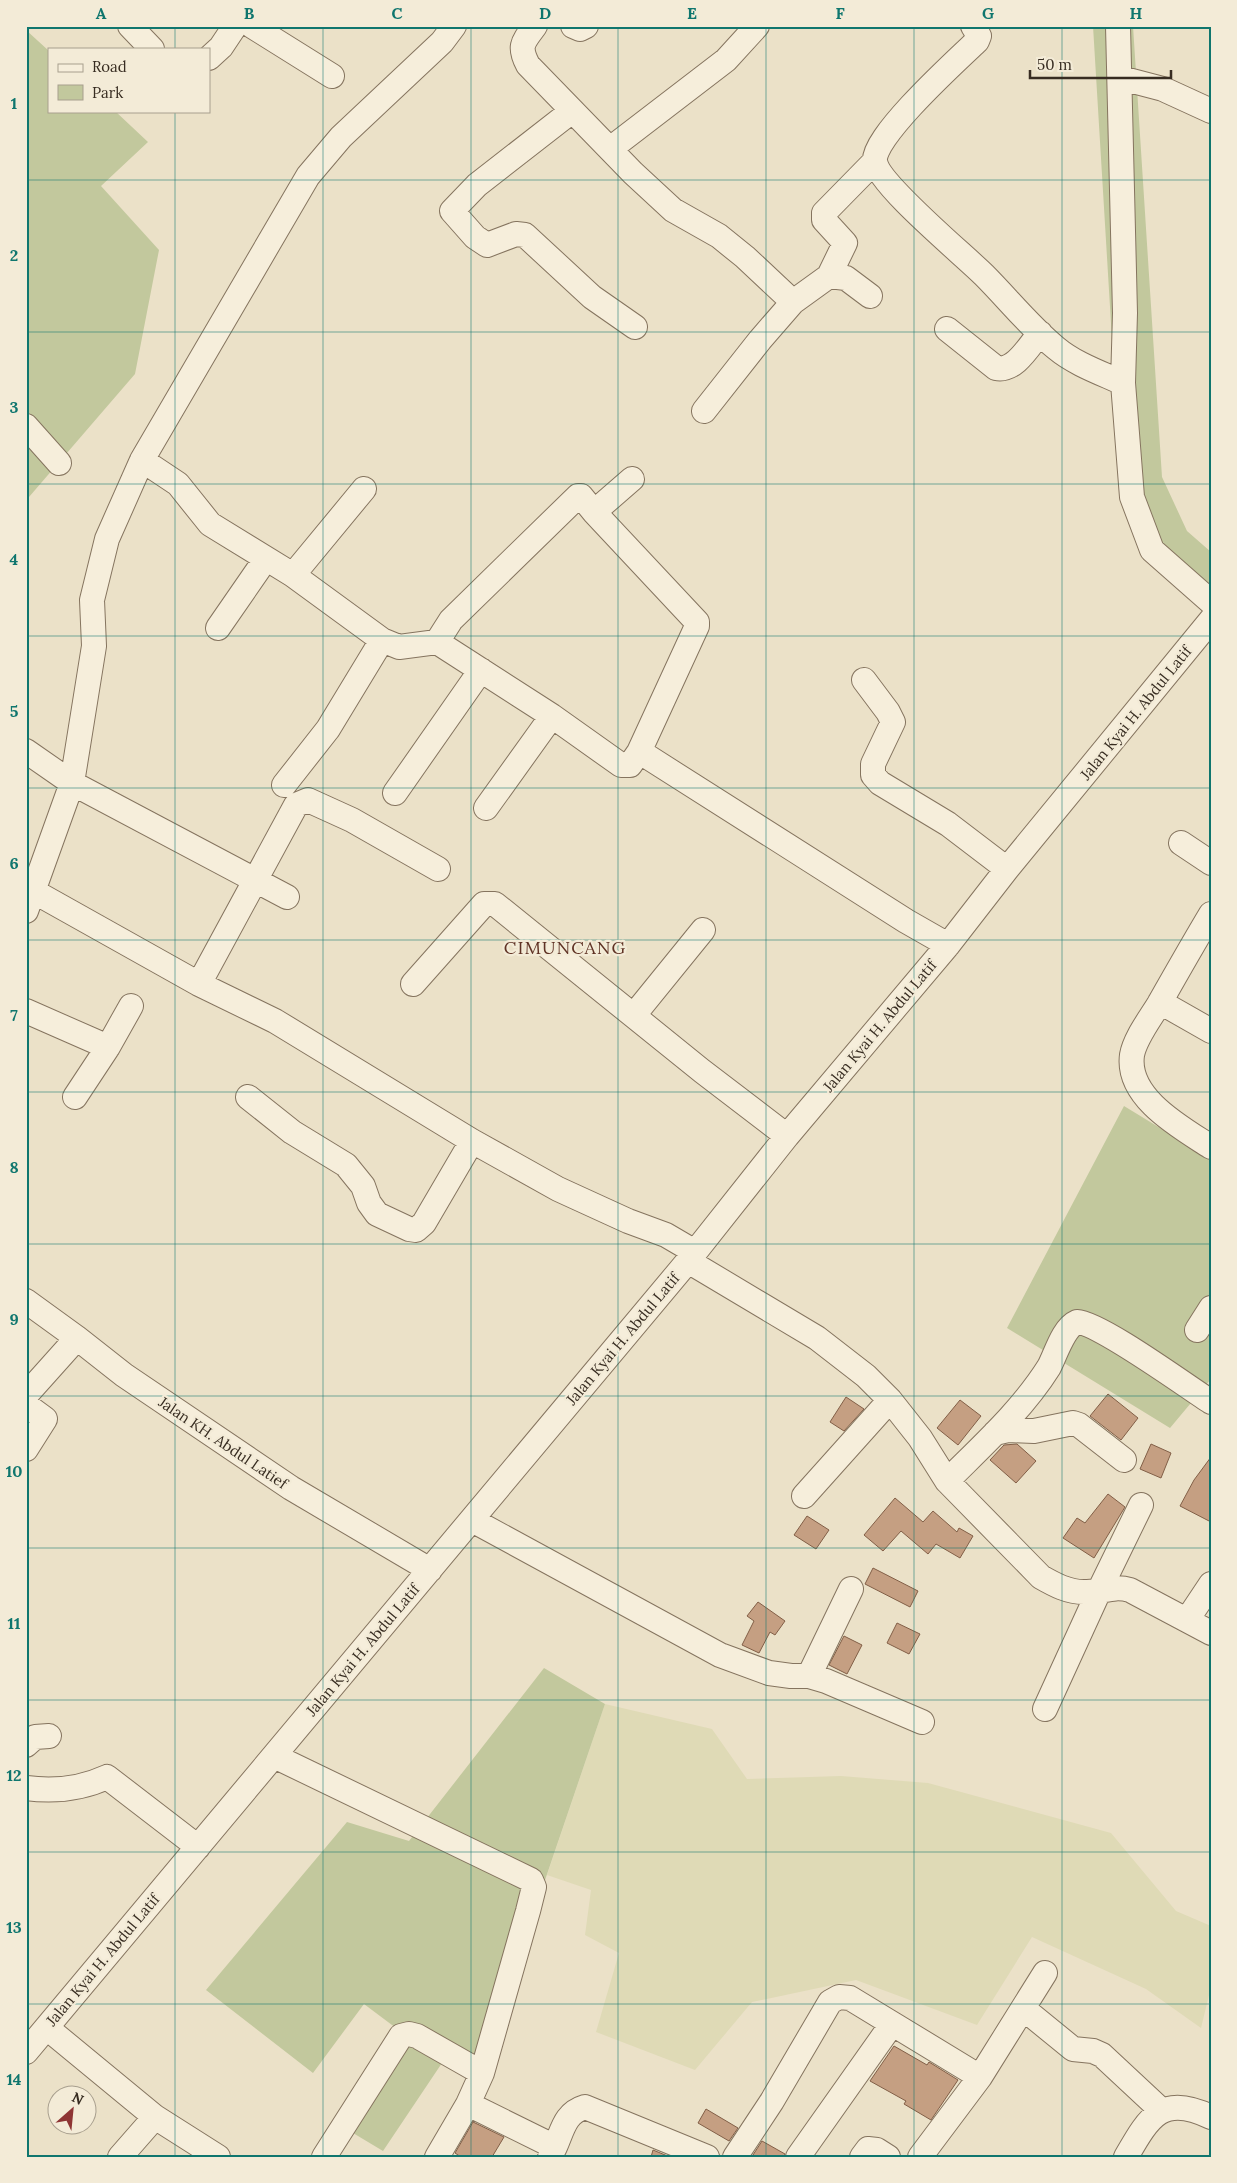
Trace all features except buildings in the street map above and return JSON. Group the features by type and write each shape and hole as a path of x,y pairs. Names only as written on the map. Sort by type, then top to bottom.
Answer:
{"street":[{"path":"130,26 151,48"},
{"path":"210,57 221,47 236,26"},
{"path":"252,26 332,76"},
{"path":"454,26 442,42 341,137 308,176 142,460 107,539 99,570 92,600 94,646 72,783 30,901 275,1021 472,1141 558,1189 628,1221 666,1235 692,1257 817,1338 848,1361 890,1400 920,1438 947,1481 1041,1577 1071,1591 1099,1591 1118,1586 1130,1590 1211,1633"},
{"path":"535,26 523,43 522,53 528,65 673,210 725,242 793,302"},
{"path":"573,26 580,29 586,26"},
{"path":"704,410 793,302 829,276 845,243 824,220 824,213 875,162 879,144 906,112 977,41 979,36 973,26"},
{"path":"1118,26 1121,78 1124,383 1132,497 1152,550 1211,602"},
{"path":"610,149 726,60 748,30"},
{"path":"1121,78 1163,89 1211,111"},
{"path":"572,111 477,184 452,211 475,237 487,245 516,234 525,235 592,297 635,327"},
{"path":"875,162 881,174 927,223 983,274 1057,349 1077,362 1124,383"},
{"path":"829,276 846,278 870,296"},
{"path":"947,329 996,368 1002,369 1010,367 1040,333"},
{"path":"26,426 59,463"},
{"path":"142,460 178,484 210,524 293,576 382,640 399,647 436,642 552,716 621,765 630,765 639,752 697,626 697,622 582,497 578,496 451,620 436,642"},
{"path":"594,512 632,479"},
{"path":"293,576 364,488"},
{"path":"218,628 265,560"},
{"name":"Jalan Kyai H. Abdul Latif","path":"26,2052 692,1257 787,1136 948,945 1007,869 1211,620"},
{"path":"284,785 328,729 382,640"},
{"path":"395,793 481,670"},
{"path":"864,680 888,712 893,722 873,764 873,775 880,783 948,824 1007,869"},
{"path":"486,808 552,716"},
{"path":"26,750 72,783 255,882 287,897"},
{"path":"639,752 906,921 948,945"},
{"path":"199,984 296,805 308,800 352,820 438,869"},
{"path":"1182,844 1211,863"},
{"path":"413,984 484,904 489,903 502,909 702,1071 787,1136"},
{"path":"1211,914 1160,1002 1132,1056 1141,1090 1154,1108 1211,1147"},
{"path":"634,1015 703,930"},
{"path":"1160,1002 1211,1031"},
{"path":"75,1097 108,1047 131,1006"},
{"path":"26,1011 108,1047"},
{"path":"248,1097 292,1132 346,1164 364,1186 369,1203 377,1214 409,1229 416,1230 424,1223 472,1141"},
{"name":"Jalan KH. Abdul Latief","path":"26,1301 78,1338 124,1375 291,1488 430,1570"},
{"path":"1197,1330 1211,1308"},
{"path":"947,1481 995,1432 1037,1384 1068,1329 1077,1322 1083,1322 1108,1336 1211,1402"},
{"path":"26,1395 78,1338"},
{"path":"804,1496 890,1400"},
{"path":"26,1406 45,1419 26,1450"},
{"path":"995,1432 1008,1430 1034,1431 1072,1423 1079,1425 1124,1460"},
{"path":"1046,1709 1099,1591 1141,1505"},
{"path":"472,1520 720,1655 770,1673 809,1676 922,1722"},
{"path":"1187,1620 1211,1584"},
{"path":"809,1676 851,1589"},
{"path":"26,1745 35,1737 49,1736"},
{"path":"274,1756 531,1880 534,1887 482,2073 468,2104 437,2157"},
{"path":"26,1788 46,1791 87,1786 107,1777 198,1847"},
{"path":"920,2157 980,2077 1045,1973"},
{"path":"735,2157 772,2101 830,2002 838,1998 850,1998 980,2077"},
{"path":"1024,2009 1073,2049 1093,2051 1102,2055 1161,2110"},
{"path":"798,2157 892,2024"},
{"path":"46,2028 155,2117 218,2157"},
{"path":"324,2157 401,2036 409,2034 417,2036 482,2073"},
{"path":"468,2104 552,2152 567,2119 574,2110 586,2107 707,2157"},
{"path":"1127,2156 1145,2124 1161,2110 1178,2106 1191,2107 1211,2117"},
{"path":"120,2157 155,2117"},
{"path":"862,2157 868,2150 877,2150 888,2157"}],"shaded area":[{"path":"605,1704 712,1729 747,1779 841,1776 928,1783 1111,1833 1176,1911 1211,1926 1211,1987 1201,2028 1146,1989 1032,1937 977,2025 856,1980 752,2002 695,2070 596,2032 619,1953 585,1935 591,1890 547,1875"}],"green space":[{"path":"1093,26 1133,26 1162,477 1187,531 1211,552 1211,605 1151,554 1120,472"},
{"path":"26,30 48,50 48,112 116,112 148,142 101,186 159,250 135,374 29,497 26,495"},
{"path":"1124,1106 1211,1159 1211,1379 1170,1428 1007,1328"},
{"path":"544,1668 605,1704 480,2071 444,2060 383,2151 348,2130 404,2034 364,2004 313,2073 206,1990 347,1822 409,1841"}],"district":[{"name":"CIMUNCANG","path":"565,948"}]}
